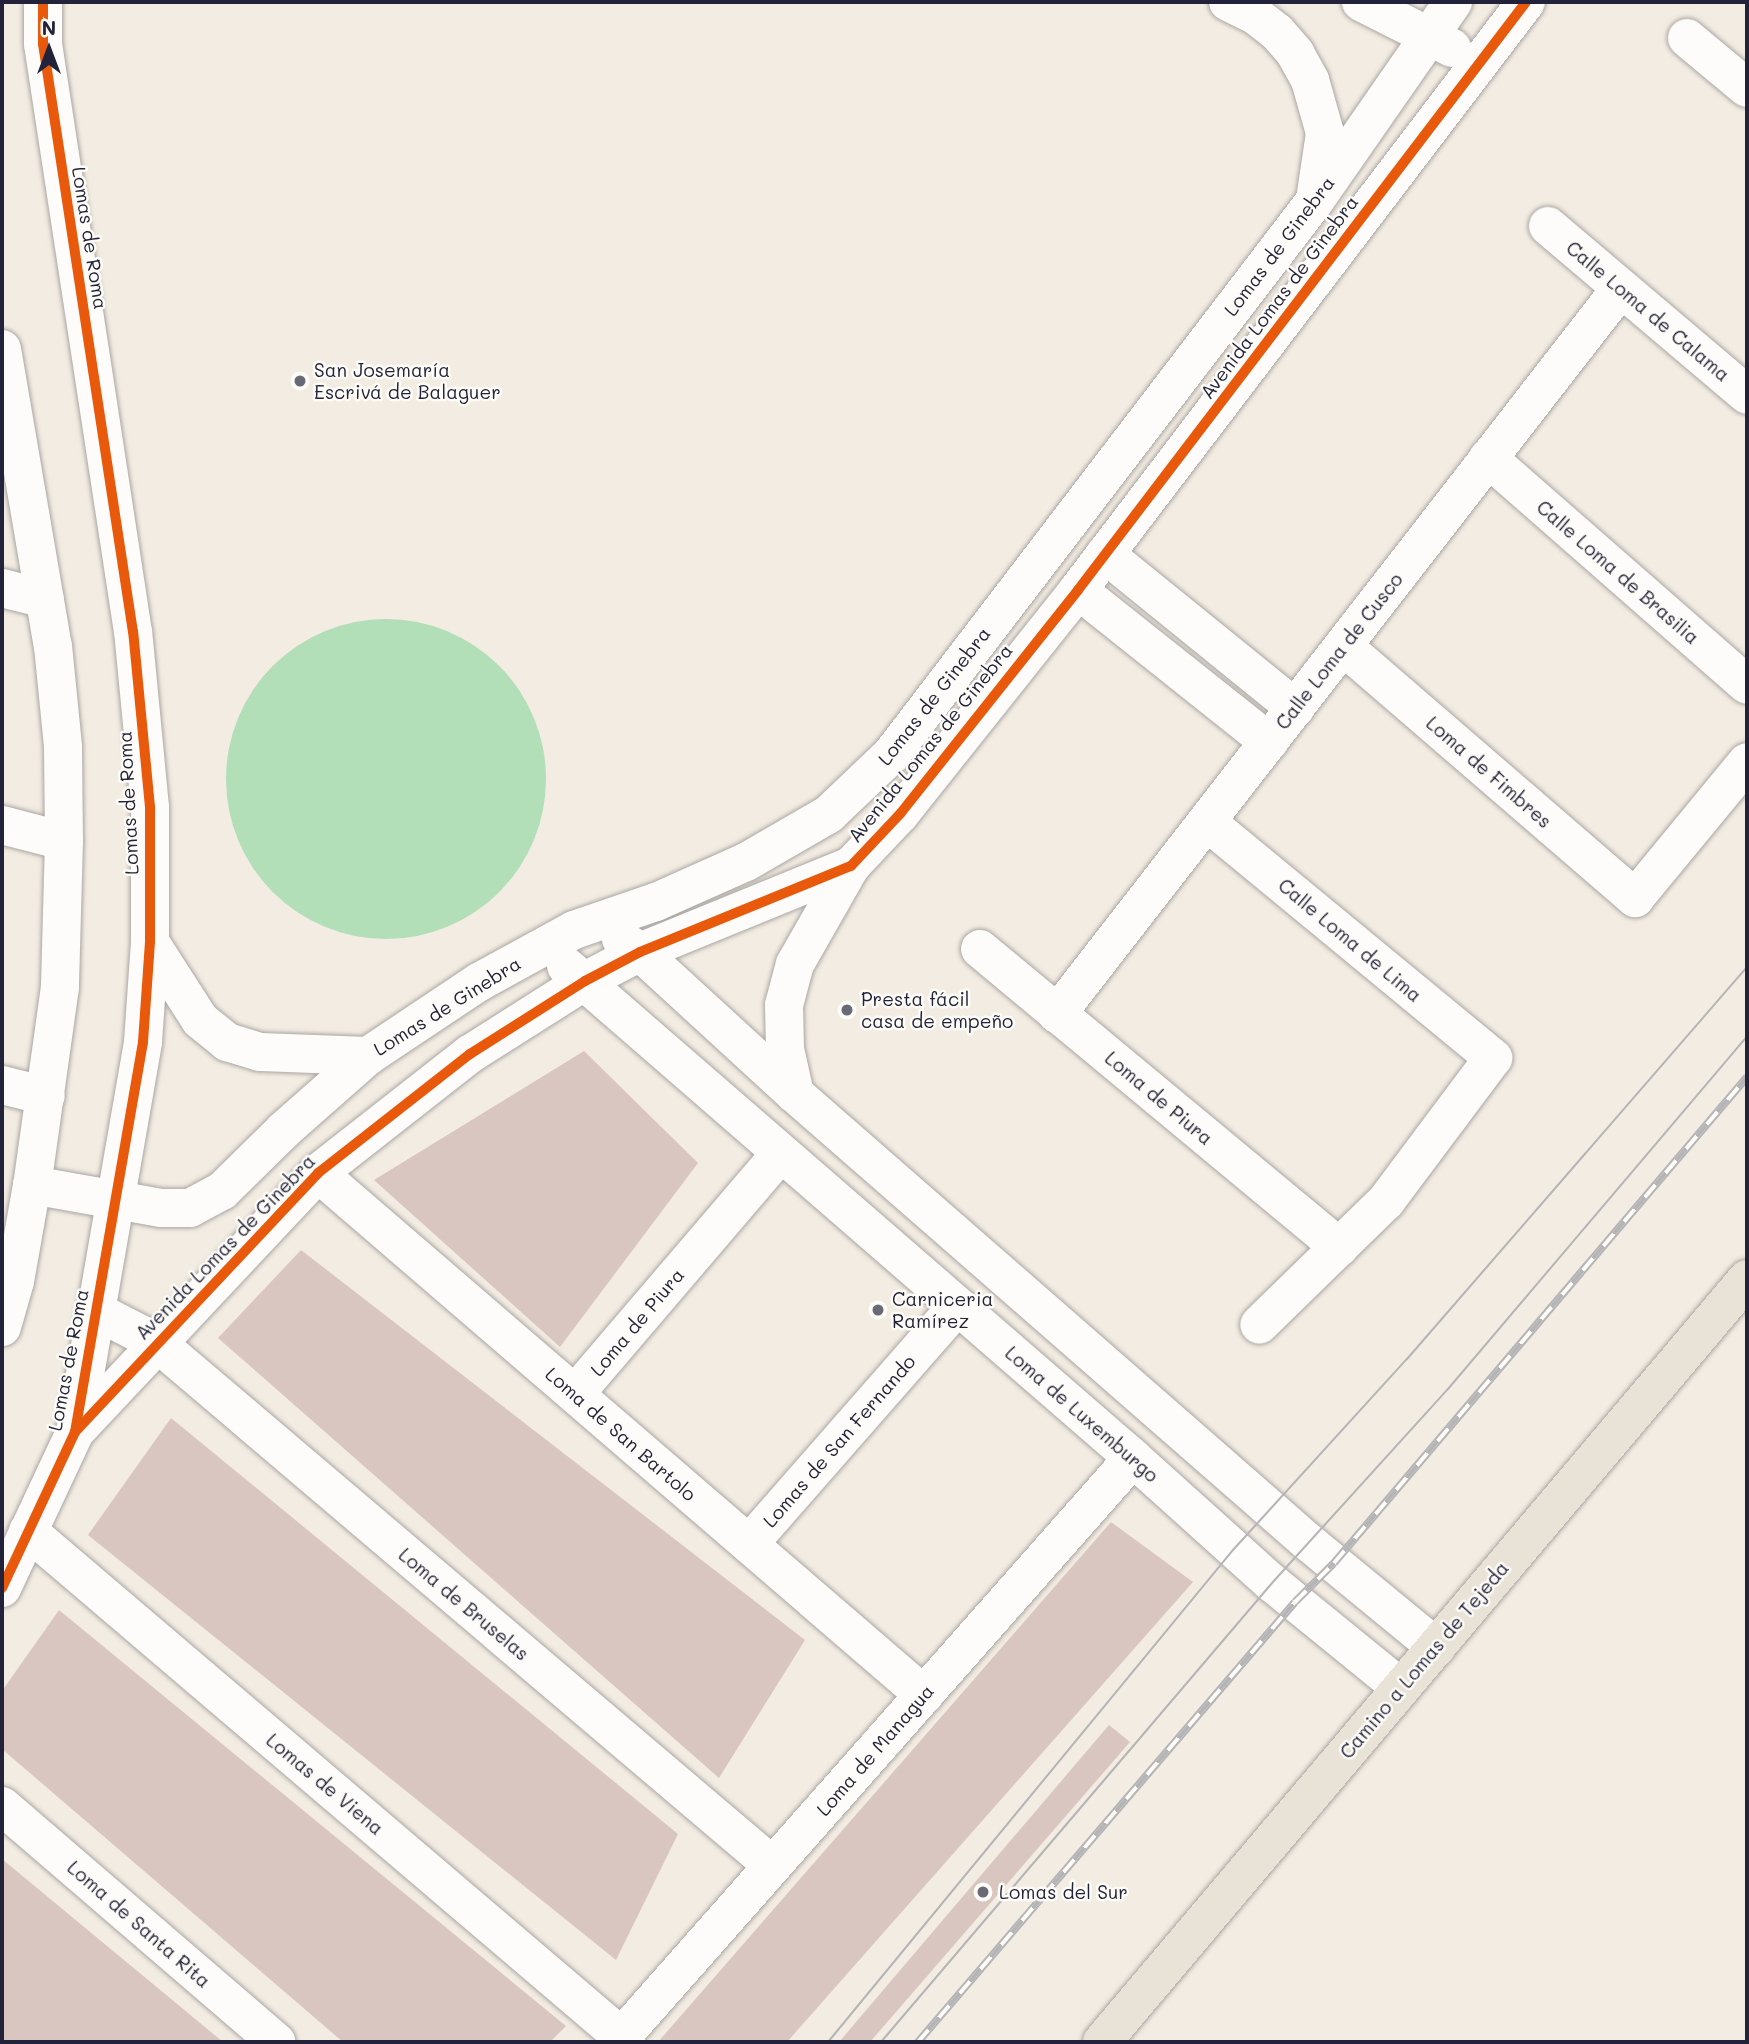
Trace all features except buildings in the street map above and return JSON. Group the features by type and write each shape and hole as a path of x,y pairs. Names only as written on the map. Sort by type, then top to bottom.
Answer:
{"main road":[{"name":"Camino a Lomas de Tejeda","path":"1102,2042 1747,1279"}],"street":[{"name":"Lomas de Roma","path":"2,1588 75,1432 144,1042 150,942 150,807 134,632 43,44 43,2"},
{"path":"1228,2 1255,15 1277,33 1295,53 1310,80 1325,133 1323,162 1314,202"},
{"path":"1361,2 1431,34 1478,64"},
{"name":"Lomas de Ginebra","path":"32,1185 161,1208 190,1208 222,1191 284,1130 368,1056 479,982 542,947 597,922 656,901 746,862 829,814 891,755 1314,202 1453,2"},
{"name":"Avenida Lomas de Ginebra","path":"75,1432 156,1342 318,1173 470,1054 586,981 640,952 851,866 900,814 1077,590 1526,2"},
{"path":"1687,38 1746,84"},
{"name":"Calle Loma de Calama","path":"1548,226 1747,395"},
{"name":"Calle Loma de Cusco","path":"1058,1014 1621,288"},
{"path":"2,355 45,598 63,747 64,841 60,987 32,1185 11,1251 2,1327"},
{"name":"Calle Loma de Brasilia","path":"1488,458 1747,685"},
{"path":"1105,554 1295,708"},
{"path":"2,588 45,598"},
{"path":"1077,590 1269,742"},
{"name":"Loma de Fimbres","path":"1343,646 1635,898 1747,762"},
{"name":"Calle Loma de Lima","path":"1207,822 1493,1058 1385,1201 1339,1247"},
{"path":"2,825 64,841"},
{"path":"795,1094 785,1049 784,1005 794,964 851,866"},
{"path":"597,922 640,952 795,1094 1124,1378 1308,1542 1436,1647"},
{"path":"150,942 200,1020 227,1042 260,1052 368,1056"},
{"name":"Loma de Luxemburgo","path":"542,947 586,981 779,1154 1133,1458 1272,1583 1401,1688"},
{"name":"Loma de Piura","path":"980,949 1339,1247"},
{"path":"2,1085 46,1096"},
{"name":"Loma de Piura","path":"575,1394 779,1154"},
{"name":"Loma de San Bartolo","path":"318,1173 924,1695"},
{"path":"1259,1325 1339,1247"},
{"name":"Lomas de San Fernando","path":"749,1544 957,1306"},
{"name":"Loma de Bruselas","path":"96,1311 156,1342 773,1866"},
{"path":"1087,1418 1124,1378"},
{"name":"Loma de Managua","path":"619,2040 1133,1458"},
{"name":"Lomas de Viena","path":"28,1531 619,2040"},
{"name":"Loma de Santa Rita","path":"2,1806 276,2042"}],"green space":[{"path":"386,619 417,622 447,631 475,646 499,666 519,690 534,718 543,748 546,779 543,810 534,840 519,868 499,892 475,912 447,927 417,936 386,939 355,936 325,927 297,912 273,892 253,868 238,840 229,810 226,779 229,748 238,718 253,690 273,666 297,646 325,631 355,622"}],"tram line":[{"path":"828,2042 1233,1550 1407,1359 1747,967"},
{"path":"881,2042 1272,1583 1448,1389 1747,1037"}],"railway":[{"path":"918,2042 1295,1602 1334,1563 1747,1077"}],"cycle path":[{"path":"2,1588 75,1432 143,1042 150,942 150,807 133,632 43,44 43,2"},
{"path":"75,1432 318,1173 470,1054 585,981 640,952 851,866 900,814 1078,590 1526,2"}],"place":[{"name":"San Josemaría Escrivá de Balaguer","path":"300,381"},
{"name":"Presta fácil casa de empeño","path":"847,1010"},
{"name":"Carniceria Ramírez","path":"878,1310"},
{"name":"Lomas del Sur","path":"983,1892"}]}
